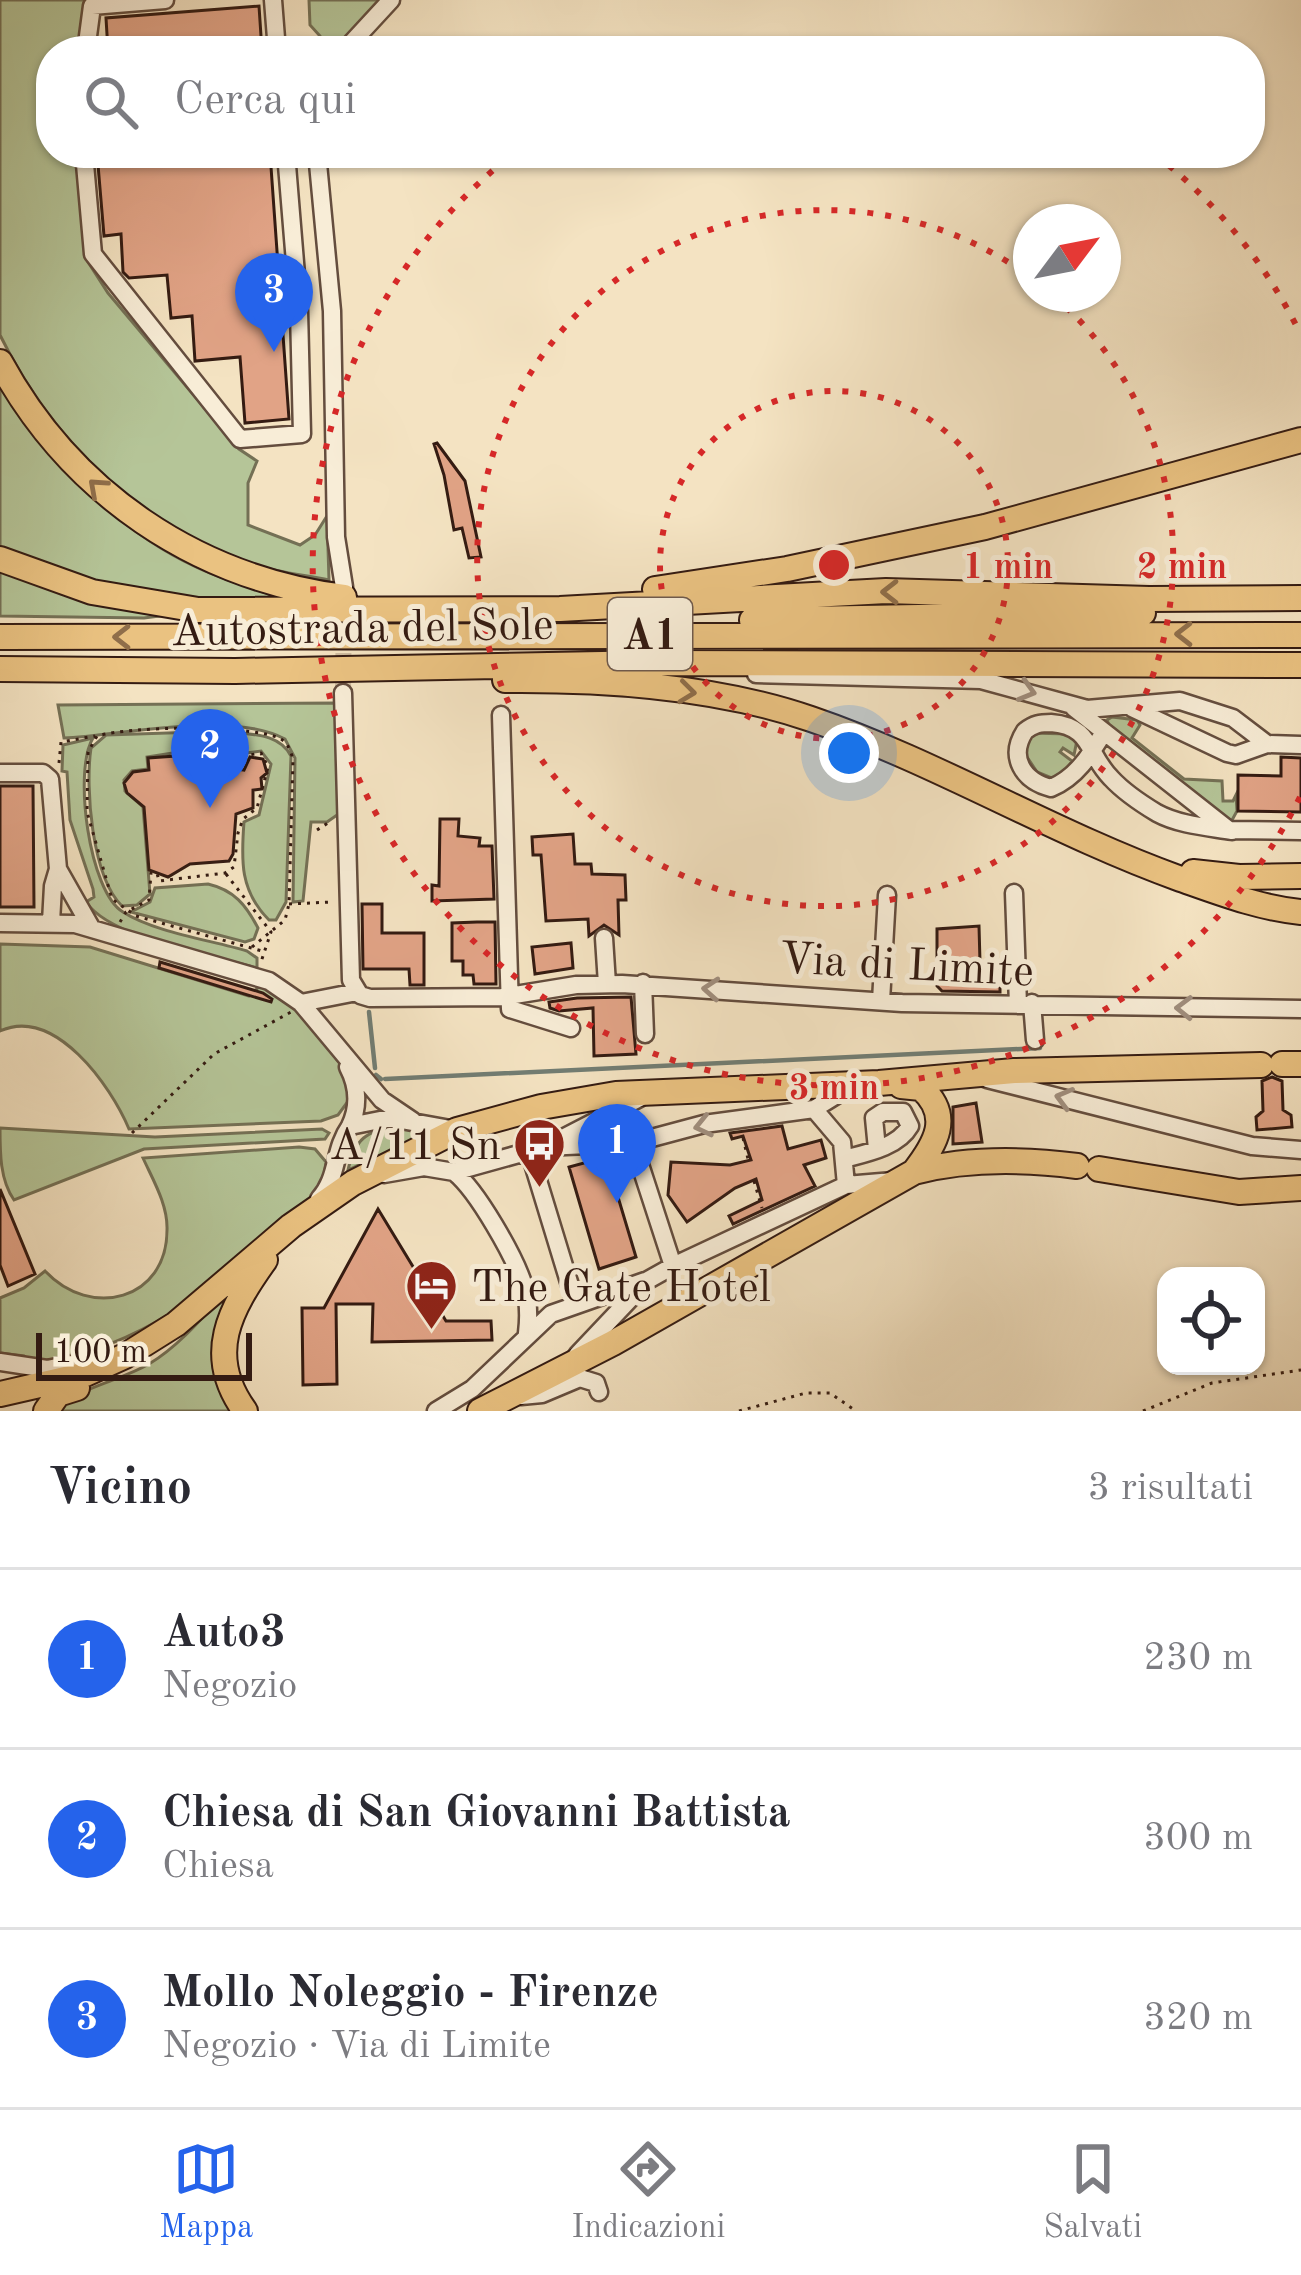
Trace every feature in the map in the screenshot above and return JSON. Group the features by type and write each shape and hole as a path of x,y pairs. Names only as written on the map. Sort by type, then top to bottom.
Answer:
{"highway":[{"path":"0,362 73,465 132,516 165,537 234,571 272,583 424,608"},
{"path":"516,608 738,578 892,548 1071,505 1301,440"},
{"path":"0,559 92,592 198,610 560,610 886,591 1301,598"},
{"path":"670,634 781,617 1104,615 1301,598"},
{"name":"Autostrada del Sole","path":"0,637 1301,635"},
{"name":"Autostrada del Sole","path":"0,673 466,664 1301,664"},
{"path":"235,671 581,682 740,700 798,715 867,742 1149,868 1227,896 1301,912"},
{"path":"1149,868 1239,878 1301,876"},
{"path":"0,1394 83,1375 151,1341 287,1230 364,1177 457,1130 541,1107 616,1094 1282,1064"},
{"path":"866,1084 921,1088 935,1103 938,1138 905,1176"},
{"path":"480,1411 613,1343 905,1176 949,1162 1043,1162 1239,1192 1301,1188"},
{"path":"245,1411 225,1372 226,1332 237,1300 287,1230"},
{"path":"46,1411 58,1394 109,1375 166,1343 200,1303"}],"street":[{"path":"88,36 92,6 165,0"},
{"path":"273,0 276,36"},
{"path":"358,36 391,0"},
{"path":"85,168 93,254 240,440 302,434 299,311 287,168"},
{"path":"318,168 332,311 336,537 344,587"},
{"path":"299,311 332,311"},
{"path":"702,663 799,678 981,680 1033,692 1072,706 1232,831"},
{"path":"344,693 351,980 357,992"},
{"path":"1072,706 1189,702 1233,718 1267,744"},
{"path":"1132,707 1227,753 1267,744 1301,745"},
{"path":"501,715 510,995 514,1012 571,1028"},
{"path":"1104,731 1092,751 1076,772 1051,788 1031,780 1016,751 1025,731 1045,723 1078,729 1092,751 1110,777 1156,812 1232,831 1301,831"},
{"path":"0,773 43,773 50,778 58,869 52,886 51,922"},
{"path":"58,869 92,928"},
{"path":"1015,893 1035,1040"},
{"path":"881,1001 887,895"},
{"path":"0,922 92,928 280,986 300,1002 382,1100 413,1121"},
{"path":"604,938 607,984"},
{"path":"644,984 645,1034"},
{"name":"Via di Limite","path":"300,1002 357,992 370,998 510,995 644,984 881,1001 1301,1009"},
{"path":"287,1230 333,1180 339,1143 350,1126 356,1089 335,1046"},
{"path":"969,1076 1252,1147 1301,1150"},
{"path":"364,1177 424,1167 454,1172 537,1150 632,1143 737,1118 814,1109 866,1084"},
{"path":"537,1150 620,1105 657,1092"},
{"path":"814,1109 842,1142 846,1185"},
{"path":"350,1126 381,1118 457,1130"},
{"path":"632,1143 673,1266"},
{"path":"844,1159 878,1149"},
{"path":"537,1150 576,1305"},
{"path":"454,1172 470,1190 523,1282 529,1312 527,1334"},
{"path":"436,1411 472,1389 551,1314 648,1280 846,1185 905,1176"},
{"path":"559,1372 648,1280"},
{"path":"0,1362 47,1369 151,1341"},
{"path":"511,1398 542,1394 580,1378 596,1383 599,1392 602,1362 613,1343"}],"path":[{"path":"117,935 126,912 149,900 151,873 157,873 159,881 225,873 234,867 238,833 243,819 257,808 268,767 261,753 249,755 240,766 232,765 218,729"},
{"path":"50,778 60,763 61,742 218,729 277,737 290,748 293,759 289,904 286,920 252,947"},
{"path":"97,736 88,752 87,812 112,899 126,912 262,952"},
{"path":"225,873 271,932"},
{"path":"289,904 351,902"},
{"path":"259,977 271,932"},
{"path":"132,1133 214,1054 285,1017 300,1002"},
{"path":"737,1118 748,1159"},
{"path":"754,1181 765,1220"},
{"path":"1143,1411 1212,1383 1301,1370"},
{"path":"739,1411 806,1394 830,1393 856,1411"}],"green space":[{"path":"0,0 89,0 82,36 36,36 36,168 78,168 88,262 108,293 239,449 257,461 248,483 248,525 300,545 315,535 327,516 329,580 265,568 214,549 138,504 74,445 46,411 0,335"},
{"path":"309,0 382,0 349,36 320,36 310,25"},
{"path":"0,384 63,464 136,532 196,567 285,600 208,601 89,581 0,551"},
{"path":"0,563 183,613 144,618 0,616"},
{"path":"336,703 340,813 327,822 311,822 303,901 293,902 295,758 285,739 236,726 207,725 64,738 58,705"},
{"path":"1107,720 1137,720 1140,725 1132,738 1184,779 1222,781 1223,801 1233,801 1236,795 1237,811 1231,822 1109,725"},
{"path":"225,731 271,739 291,756 286,902 276,920 269,920 252,898 243,862 244,822 259,815 271,764 261,751 246,753 238,764 233,762"},
{"path":"198,732 192,750 147,757 148,769 132,771 124,780 125,791 143,807 150,894 137,905 122,906 97,854 90,808 91,748 106,735"},
{"path":"1029,733 1070,734 1077,740 1074,755 1063,748 1060,752 1072,761 1063,774 1054,779 1037,772 1021,748"},
{"path":"93,738 84,776 88,830 93,857 111,900 123,912 150,925 247,951 257,958 257,968 139,936 99,915 86,902 94,897 93,889 70,820 63,745"},
{"path":"208,884 232,894 244,906 258,928 254,939 245,942 131,912 150,902 155,888"},
{"path":"0,944 90,947 249,996 260,986 285,1000 316,1031 347,1075 349,1100 338,1115 321,1121 129,1129 95,1073 60,1040 21,1026 0,1031"},
{"path":"398,1127 429,1132 348,1170 364,1138"},
{"path":"0,1128 155,1137 322,1129 329,1133 325,1139 144,1149 14,1200 3,1175"},
{"path":"315,1149 326,1162 322,1188 192,1300 122,1339 81,1354 34,1366 24,1356 0,1353 0,1298 24,1288 45,1271 63,1286 104,1298 141,1287 154,1273 164,1254 167,1221 143,1158"},
{"path":"240,1277 233,1296 235,1411 55,1411 162,1355"}],"building":[{"path":"259,6 261,36 107,36 106,18"},
{"path":"98,168 271,168 289,419 245,423 240,357 195,361 192,316 171,318 167,275 129,278 123,272 121,234 104,236"},
{"path":"437,443 465,481 481,557 469,558 462,528 454,530"},
{"path":"200,738 219,738 229,768 244,770 250,757 263,759 267,773 261,778 262,789 253,790 253,808 236,814 229,861 190,864 168,877 149,870 144,807 127,793 124,783 133,772 149,770 148,758 190,755"},
{"path":"1281,757 1301,758 1301,812 1238,811 1238,775 1281,776"},
{"path":"0,786 33,786 34,907 0,907"},
{"path":"440,819 459,819 458,836 480,838 479,846 492,846 494,899 432,901 432,885 439,886"},
{"path":"573,834 575,864 591,864 592,874 625,875 626,900 618,900 619,935 604,925 589,936 588,919 546,921 541,855 533,855 532,837"},
{"path":"362,904 382,904 382,933 424,933 424,985 410,985 409,969 363,969"},
{"path":"495,922 496,984 474,984 473,975 463,975 463,961 452,961 452,923"},
{"path":"979,926 980,962 1000,962 1000,992 942,991 937,986 937,929"},
{"path":"571,943 573,968 535,974 532,947"},
{"path":"160,962 263,993 271,1002 159,968"},
{"path":"631,997 636,1054 594,1056 593,1008 559,1011 550,1008 549,1002 577,998"},
{"path":"1272,1077 1282,1081 1283,1110 1291,1115 1292,1127 1257,1130 1256,1117 1263,1111 1262,1081"},
{"path":"976,1103 982,1142 953,1144 953,1107"},
{"path":"782,1126 788,1149 821,1140 826,1158 804,1165 815,1186 733,1224 729,1216 762,1200 756,1179 687,1222 668,1195 671,1162 730,1165 751,1160 743,1136 732,1139 730,1133"},
{"path":"606,1157 636,1257 599,1269 569,1167"},
{"path":"0,1189 35,1274 8,1286 0,1265"},
{"path":"378,1209 446,1321 491,1321 492,1340 372,1342 373,1304 336,1304 337,1384 303,1385 302,1308 324,1308"}],"waterway":[{"path":"369,1012 375,1068"},
{"path":"385,1079 1040,1048"},
{"path":"376,1075 381,1079"}],"tunnel":[{"path":"343,693 344,600"}],"place":[{"name":"Mollo Noleggio - Firenze","path":"274,352"},
{"name":"Chiesa di San Giovanni Battista","path":"210,808"},
{"name":"A/11 Sn","path":"540,1189"},
{"name":"Auto3","path":"617,1203"},
{"name":"The Gate Hotel","path":"432,1331"}]}
